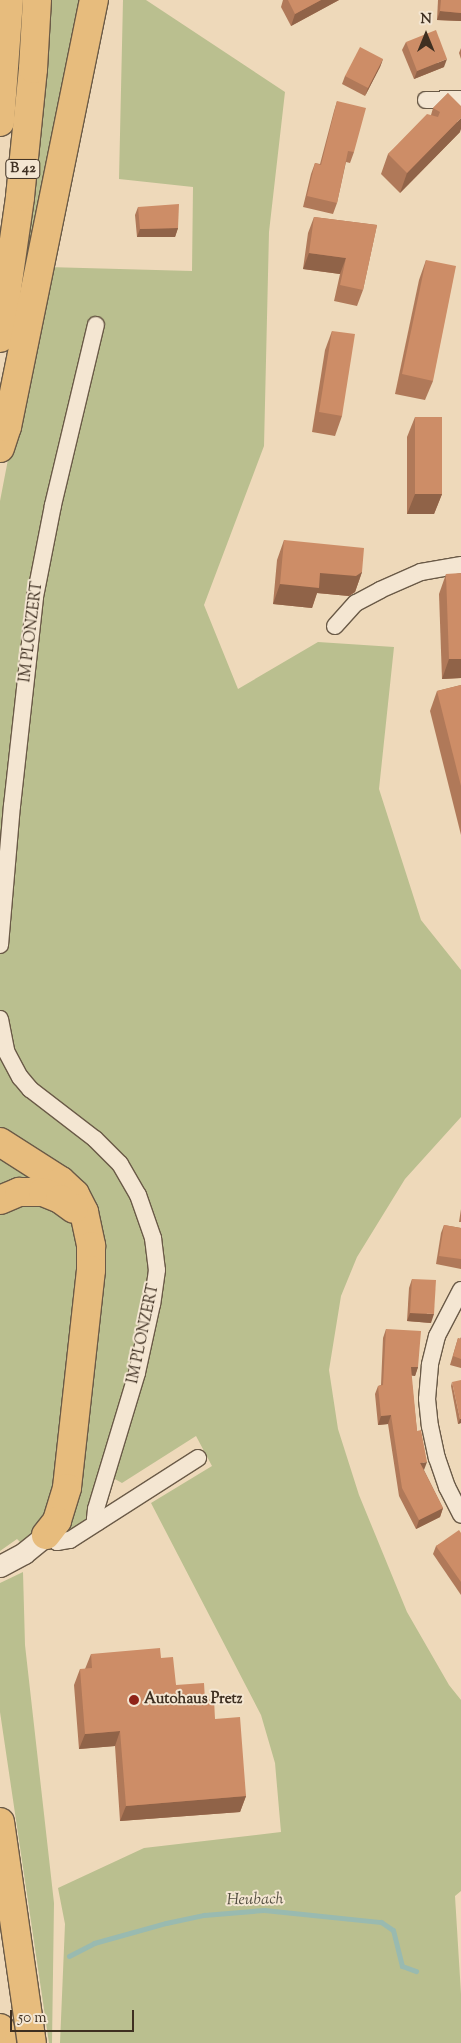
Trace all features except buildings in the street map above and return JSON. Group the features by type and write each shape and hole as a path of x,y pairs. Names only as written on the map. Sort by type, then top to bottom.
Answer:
{"highway":[{"path":"0,122 9,0"},
{"name":"B 42","path":"0,338 20,197 32,69 36,0"},
{"path":"0,448 7,427 94,0"},
{"path":"0,1142 61,1181 75,1194 81,1205 88,1229 91,1270 67,1488 57,1520 46,1535"},
{"path":"0,1200 19,1192 30,1191 52,1195 74,1208 88,1229"},
{"path":"0,1822 32,2043"},
{"path":"0,2028 2,2043"}],"street":[{"path":"426,100 461,99"},
{"name":"IM PLONZERT","path":"0,945 12,806 35,597 53,505 96,324"},
{"path":"335,626 356,603 380,590 421,572 461,565"},
{"name":"IM PLONZERT","path":"0,1019 6,1051 20,1077 30,1089 95,1139 120,1164 138,1194 153,1238 156,1270 152,1304 137,1373 96,1509 95,1519 97,1522"},
{"path":"461,1290 437,1336 430,1365 427,1398 430,1426 437,1458 447,1487 461,1515"},
{"path":"2,1566 24,1553 46,1535 62,1542 198,1458"}],"green space":[{"path":"45,0 83,0 16,334"},
{"path":"123,0 146,0 285,92 269,232 264,446 204,605 238,689 318,642 394,647 379,789 421,920 461,970 461,1117 405,1179 357,1257 341,1296 329,1370 338,1429 359,1495 407,1612 449,1685 461,1700 461,1891 455,1896 461,1994 461,2043 60,2043 65,1924 58,1888 144,1848 281,1832 275,1763 261,1715 151,1503 212,1466 196,1436 122,1483 104,1473 86,1524 71,1535 62,1527 102,1251 0,1134 0,501 36,314 47,267 192,271 193,187 119,179"},
{"path":"0,1151 48,1181 0,1191"},
{"path":"28,1198 70,1219 82,1248 56,1484 44,1517 36,1529 21,1543 17,1539 0,1551 0,1210"},
{"path":"23,1572 25,1645 54,1903 52,2043 49,2043 0,1712 0,1583"}],"waterway":[{"name":"Heubach","path":"69,1956 94,1943 166,1923 204,1915 264,1910 381,1922 393,1930 402,1966 416,1971"}],"place":[{"name":"Autohaus Pretz","path":"134,1700"}]}
